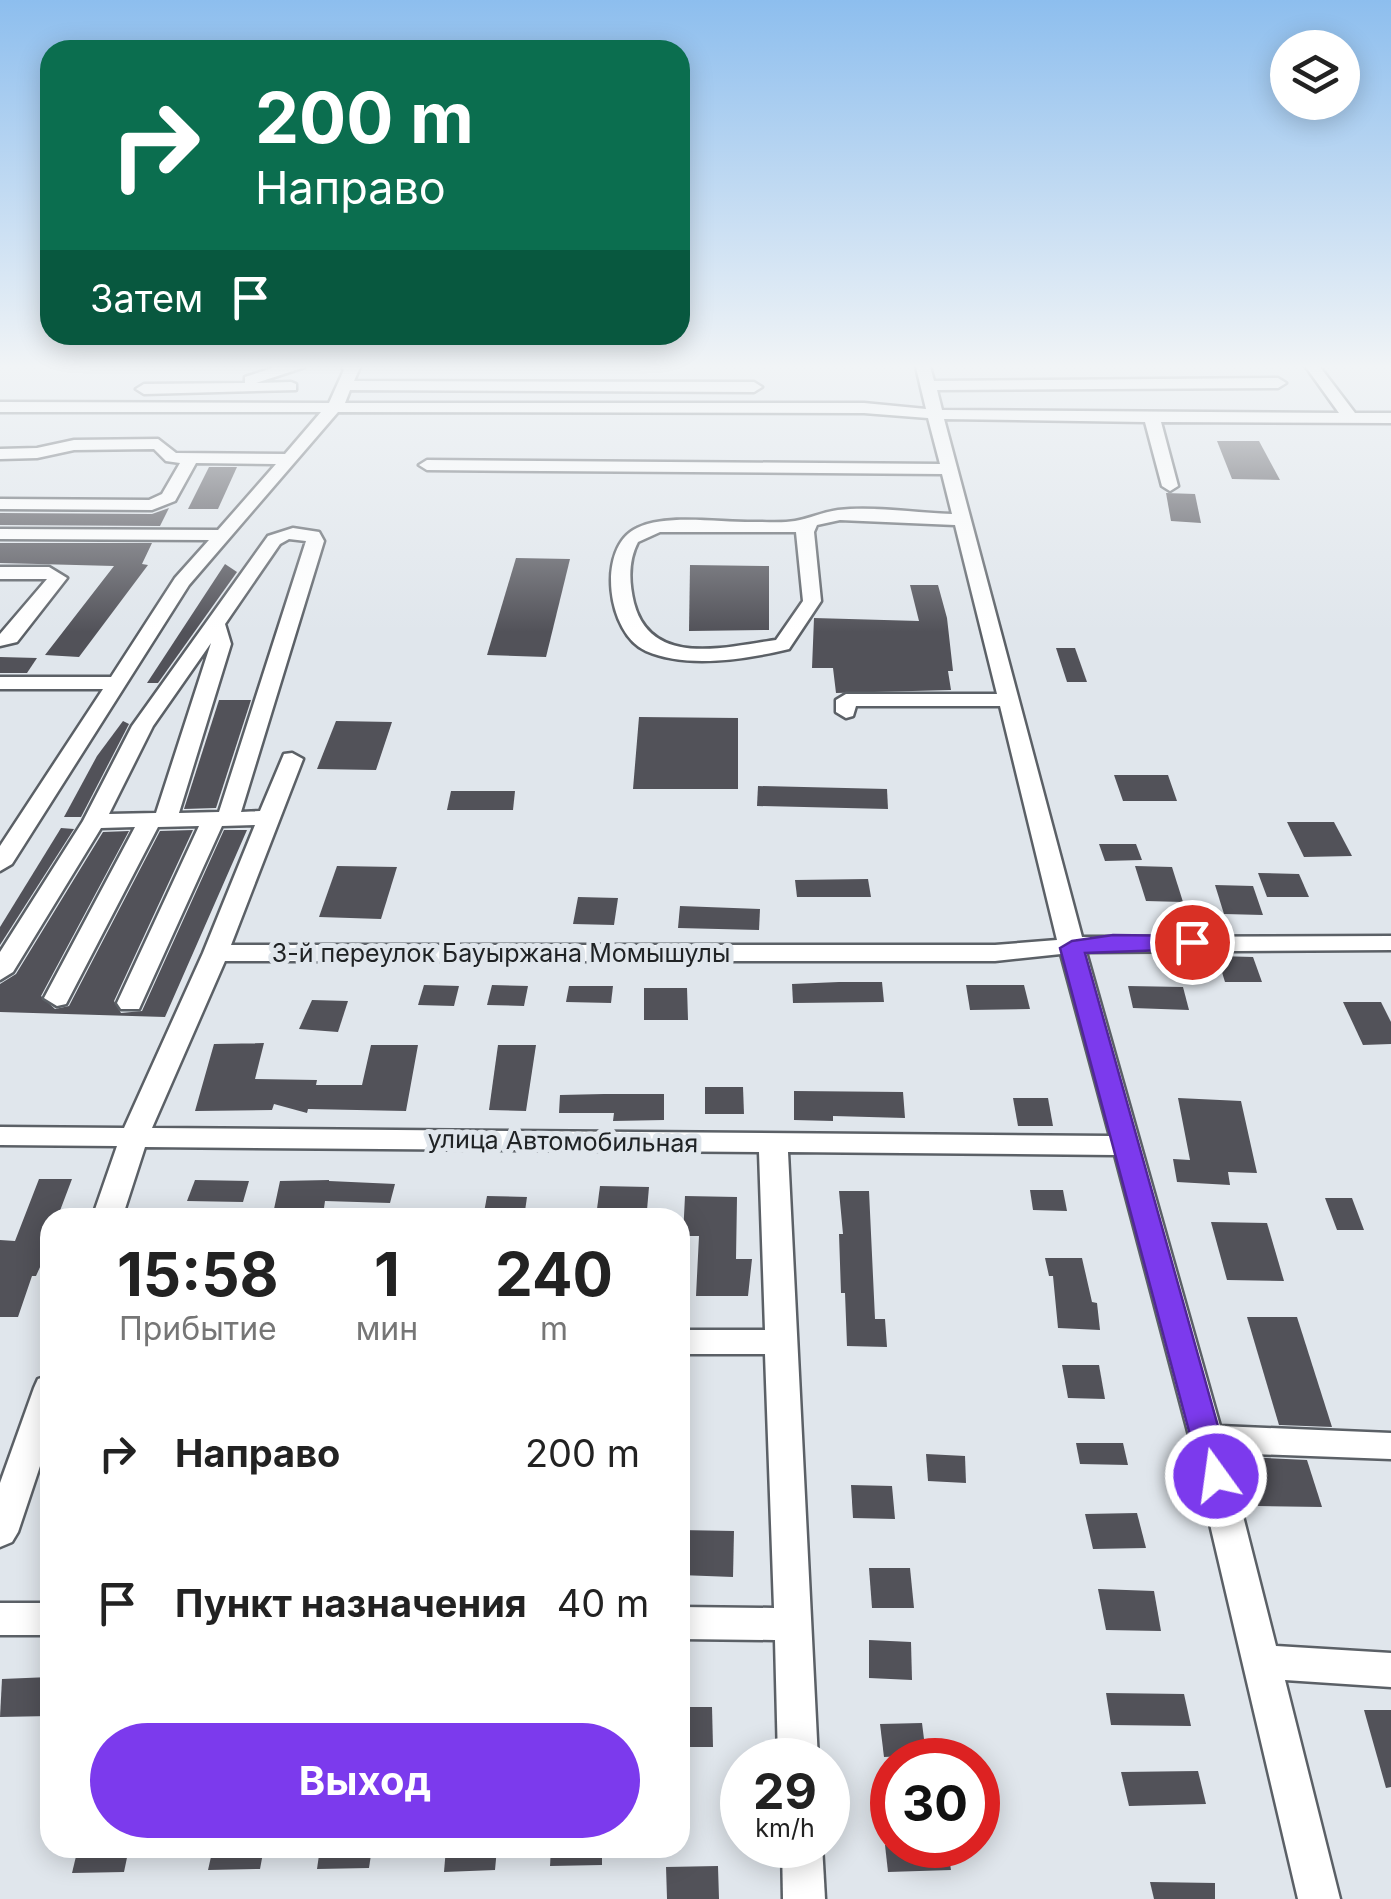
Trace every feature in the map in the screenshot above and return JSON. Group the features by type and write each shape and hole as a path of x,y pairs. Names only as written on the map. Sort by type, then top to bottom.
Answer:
{"street":[{"path":"170,456 290,458"},
{"path":"946,456 1072,948 1207,1439 1319,1899"},
{"path":"1159,456 1170,486"},
{"path":"0,504 152,505 169,497 191,458"},
{"path":"0,864 182,582 290,458"},
{"path":"426,465 950,470"},
{"path":"808,526 670,528 646,530 634,536 623,546 618,566 635,635 648,646 675,651 725,652 782,644 812,600 804,532 808,526 810,521 840,516 962,520"},
{"path":"0,972 94,821 144,726 217,627 274,540 291,533 313,536 221,818 130,1003"},
{"path":"0,534 224,534"},
{"path":"0,573 49,573 58,578 10,638 0,640"},
{"path":"57,998 157,820 222,644 217,627"},
{"path":"0,683 117,684"},
{"path":"846,712 846,700 1008,700"},
{"path":"110,1208 134,1136 216,953 292,759"},
{"path":"94,821 270,818"},
{"name":"3-й переулок Бауыржана Момышулы","path":"216,953 995,952 1113,942 1391,943"},
{"name":"улица Автомобильная","path":"0,1136 1126,1146"},
{"path":"773,1143 797,1738"},
{"path":"690,1342 781,1342"},
{"path":"0,1532 40,1417"},
{"path":"1207,1439 1391,1446"},
{"path":"0,1619 40,1619"},
{"path":"690,1623 793,1624"},
{"path":"1262,1662 1391,1670"},
{"path":"803,1868 804,1899"}],"building":[{"path":"1223,456 1267,456 1280,480 1232,479"},
{"path":"209,467 237,467 218,509 188,509"},
{"path":"1166,493 1195,494 1201,523 1171,521"},
{"path":"169,508 160,526 0,525 0,513 152,514"},
{"path":"0,543 152,543 142,564 148,565 79,657 45,655 114,566 0,563"},
{"path":"516,558 570,559 546,657 487,655"},
{"path":"225,564 237,572 158,683 147,683"},
{"path":"690,565 769,566 769,630 689,631"},
{"path":"910,585 938,585 947,618 953,671 948,671 951,690 836,693 833,668 812,668 814,618 919,621"},
{"path":"1056,648 1075,648 1087,682 1067,682"},
{"path":"0,657 37,658 27,673 0,673"},
{"path":"219,700 251,700 216,808 184,809"},
{"path":"639,717 738,718 738,789 633,789"},
{"path":"123,721 129,724 81,817 64,817 97,756"},
{"path":"336,721 392,722 376,770 317,769"},
{"path":"1114,775 1168,775 1177,801 1123,801"},
{"path":"758,786 887,789 888,809 757,806"},
{"path":"451,791 515,791 513,810 447,810"},
{"path":"1287,822 1334,822 1352,856 1304,857"},
{"path":"61,828 74,829 0,945 0,927"},
{"path":"193,830 114,1001 121,1013 142,1011 224,830 247,830 165,1017 0,1012 0,984 16,974 103,832 129,831 41,996 55,1009 69,1006 160,831"},
{"path":"1099,844 1136,844 1142,860 1105,861"},
{"path":"337,866 397,867 381,919 319,917"},
{"path":"1135,866 1172,867 1183,902 1146,901"},
{"path":"1258,873 1299,874 1309,897 1267,897"},
{"path":"868,879 871,897 797,897 795,880"},
{"path":"1215,885 1253,886 1263,915 1224,914"},
{"path":"578,897 618,898 614,925 573,924"},
{"path":"680,906 760,909 759,930 678,928"},
{"path":"1217,956 1253,957 1262,982 1225,982"},
{"path":"882,982 884,1002 793,1003 792,984"},
{"path":"424,985 459,986 454,1006 418,1005"},
{"path":"492,985 528,986 524,1006 487,1005"},
{"path":"966,985 1024,985 1030,1009 970,1010"},
{"path":"569,986 613,986 611,1003 566,1002"},
{"path":"1128,986 1183,987 1189,1010 1133,1008"},
{"path":"644,988 687,988 688,1020 644,1020"},
{"path":"312,1000 348,1001 338,1032 299,1029"},
{"path":"1343,1002 1381,1002 1391,1022 1391,1044 1363,1045"},
{"path":"264,1043 255,1079 317,1080 316,1085 362,1085 371,1045 418,1045 406,1111 308,1109 307,1113 274,1104 272,1110 195,1111 214,1044"},
{"path":"498,1045 536,1045 526,1111 489,1110"},
{"path":"705,1087 743,1087 744,1114 705,1114"},
{"path":"794,1091 903,1092 905,1118 833,1116 833,1121 794,1120"},
{"path":"664,1094 664,1120 613,1121 614,1113 559,1113 560,1095"},
{"path":"1013,1098 1048,1098 1053,1126 1018,1126"},
{"path":"1178,1098 1241,1101 1257,1173 1228,1172 1230,1185 1177,1182 1173,1159 1190,1160"},
{"path":"39,1179 72,1179 61,1208 40,1208 40,1267 32,1276 18,1317 0,1317 0,1240 15,1241"},
{"path":"195,1180 249,1181 243,1202 187,1201"},
{"path":"280,1181 395,1184 390,1203 325,1201 324,1208 274,1208"},
{"path":"600,1186 649,1187 647,1208 597,1208"},
{"path":"1030,1190 1063,1190 1067,1211 1033,1210"},
{"path":"839,1191 869,1191 875,1319 885,1319 887,1347 847,1346 845,1293 841,1293 839,1234 843,1234"},
{"path":"487,1196 527,1197 525,1208 485,1208"},
{"path":"685,1196 737,1197 736,1259 752,1259 748,1296 696,1296 699,1236 690,1236 690,1208 684,1208"},
{"path":"1325,1198 1352,1198 1364,1230 1337,1230"},
{"path":"1211,1222 1267,1223 1284,1281 1227,1280"},
{"path":"1045,1258 1082,1258 1092,1302 1097,1303 1100,1330 1058,1328 1053,1276 1049,1276"},
{"path":"1247,1317 1297,1317 1332,1427 1279,1425"},
{"path":"1062,1365 1099,1365 1105,1399 1068,1398"},
{"path":"1076,1443 1123,1443 1128,1465 1080,1464"},
{"path":"926,1454 965,1456 966,1483 928,1481"},
{"path":"1245,1457 1307,1460 1322,1507 1258,1506"},
{"path":"851,1485 892,1486 895,1519 853,1518"},
{"path":"1137,1513 1146,1548 1093,1549 1085,1514"},
{"path":"690,1530 734,1531 733,1577 690,1575"},
{"path":"869,1568 910,1568 914,1608 872,1608"},
{"path":"1098,1589 1154,1591 1161,1631 1106,1630"},
{"path":"869,1640 911,1642 912,1680 869,1678"},
{"path":"40,1677 40,1716 0,1717 2,1679"},
{"path":"1106,1693 1184,1694 1191,1726 1111,1725"},
{"path":"690,1707 712,1707 713,1747 690,1747"},
{"path":"1364,1710 1391,1710 1391,1787 1386,1788"},
{"path":"922,1723 924,1738 882,1738 880,1724"},
{"path":"1198,1771 1206,1804 1129,1806 1121,1772"},
{"path":"76,1858 127,1858 124,1872 72,1873"},
{"path":"211,1858 262,1858 260,1869 208,1870"},
{"path":"319,1858 370,1858 369,1868 317,1869"},
{"path":"445,1858 496,1858 495,1870 444,1872"},
{"path":"550,1858 602,1858 602,1865 550,1866"},
{"path":"718,1866 719,1899 667,1899 666,1867"},
{"path":"888,1868 951,1870 888,1872"},
{"path":"1150,1882 1215,1883 1215,1899 1154,1899"}],"route":[{"path":"1192,942 1113,942 1072,948 1216,1476"}]}
